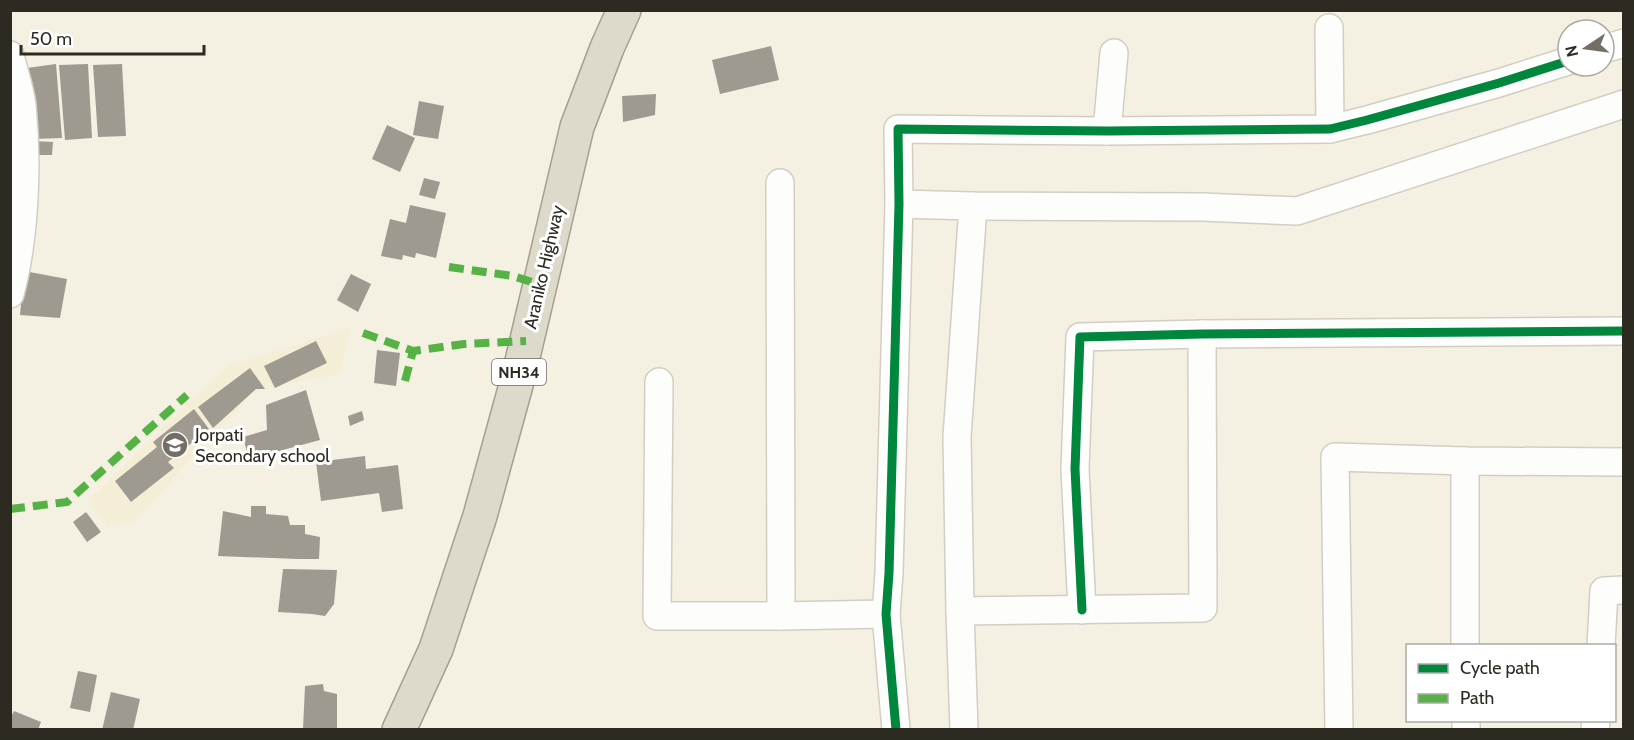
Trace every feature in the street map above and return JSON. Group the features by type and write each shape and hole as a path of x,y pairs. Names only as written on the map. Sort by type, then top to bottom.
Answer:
{"highway":[{"name":"Araniko Highway","path":"399,729 436,648 480,516 519,374 577,127 624,10"}],"street":[{"path":"1329,28 1330,129"},
{"path":"1107,131 1114,53"},
{"path":"10,55 22,103 25,158 21,232 10,294"},
{"path":"896,729 886,614 899,204 898,129 1107,131 1330,129 1556,65"},
{"path":"899,204 1202,207 1297,212 1623,104"},
{"path":"780,183 781,616"},
{"path":"964,729 957,437 973,206"},
{"path":"1082,610 1075,468 1080,338 1202,334 1623,331"},
{"path":"960,611 1203,608 1202,334"},
{"path":"659,382 657,616 886,614"},
{"path":"1339,729 1335,457 1623,462"},
{"path":"1465,461 1465,644"},
{"path":"1600,644 1604,591 1623,590"}],"shaded area":[{"name":"Jorpati Secondary school","path":"350,328 340,374 256,389 135,520 108,527 87,501 228,366"}],"building":[{"path":"771,46 779,80 720,94 712,60"},
{"path":"56,64 62,138 34,139 27,68"},
{"path":"88,64 92,138 65,140 59,65"},
{"path":"122,64 126,136 98,137 93,65"},
{"path":"656,94 655,115 623,122 622,96"},
{"path":"419,101 444,106 438,139 413,135"},
{"path":"387,125 415,138 400,172 372,159"},
{"path":"33,141 53,142 52,155 32,155"},
{"path":"424,178 440,182 435,199 419,195"},
{"path":"410,205 446,213 436,258 416,253 415,258 403,255 402,260 381,256 390,219 406,223"},
{"path":"24,271 67,279 60,318 20,315"},
{"path":"351,274 371,284 358,312 337,300"},
{"path":"316,341 327,363 275,388 264,366"},
{"path":"377,350 400,353 396,386 374,383"},
{"path":"250,368 265,389 256,389 213,428 198,407"},
{"path":"306,390 320,440 249,459 243,437 267,430 266,405"},
{"path":"194,409 209,429 168,462 174,468 131,502 115,481 157,447 153,442"},
{"path":"362,411 364,420 350,426 348,416"},
{"path":"365,456 366,469 398,465 403,509 382,512 379,493 321,501 316,462"},
{"path":"251,506 266,506 266,514 288,516 290,525 305,525 305,534 320,537 319,559 218,556 223,511 251,517"},
{"path":"86,512 101,532 87,542 73,522"},
{"path":"283,569 337,570 334,604 325,616 278,612"},
{"path":"78,671 97,675 90,712 70,708"},
{"path":"323,684 324,691 337,694 337,730 303,729 305,686"},
{"path":"111,692 140,699 133,730 102,730"},
{"path":"14,711 41,722 38,730 10,730 10,719"}],"marked path":[{"path":"449,267 513,276 541,285"},
{"path":"363,333 413,351 464,344 526,341"},
{"path":"405,381 413,351"},
{"path":"10,509 67,502 187,395"}],"cycle path":[{"path":"896,730 886,614 899,204 898,129 1107,131 1330,129 1499,83 1556,65"},
{"path":"1082,610 1075,469 1080,337 1624,331"}],"place":[{"name":"Jorpati Secondary school","path":"175,445"}]}
